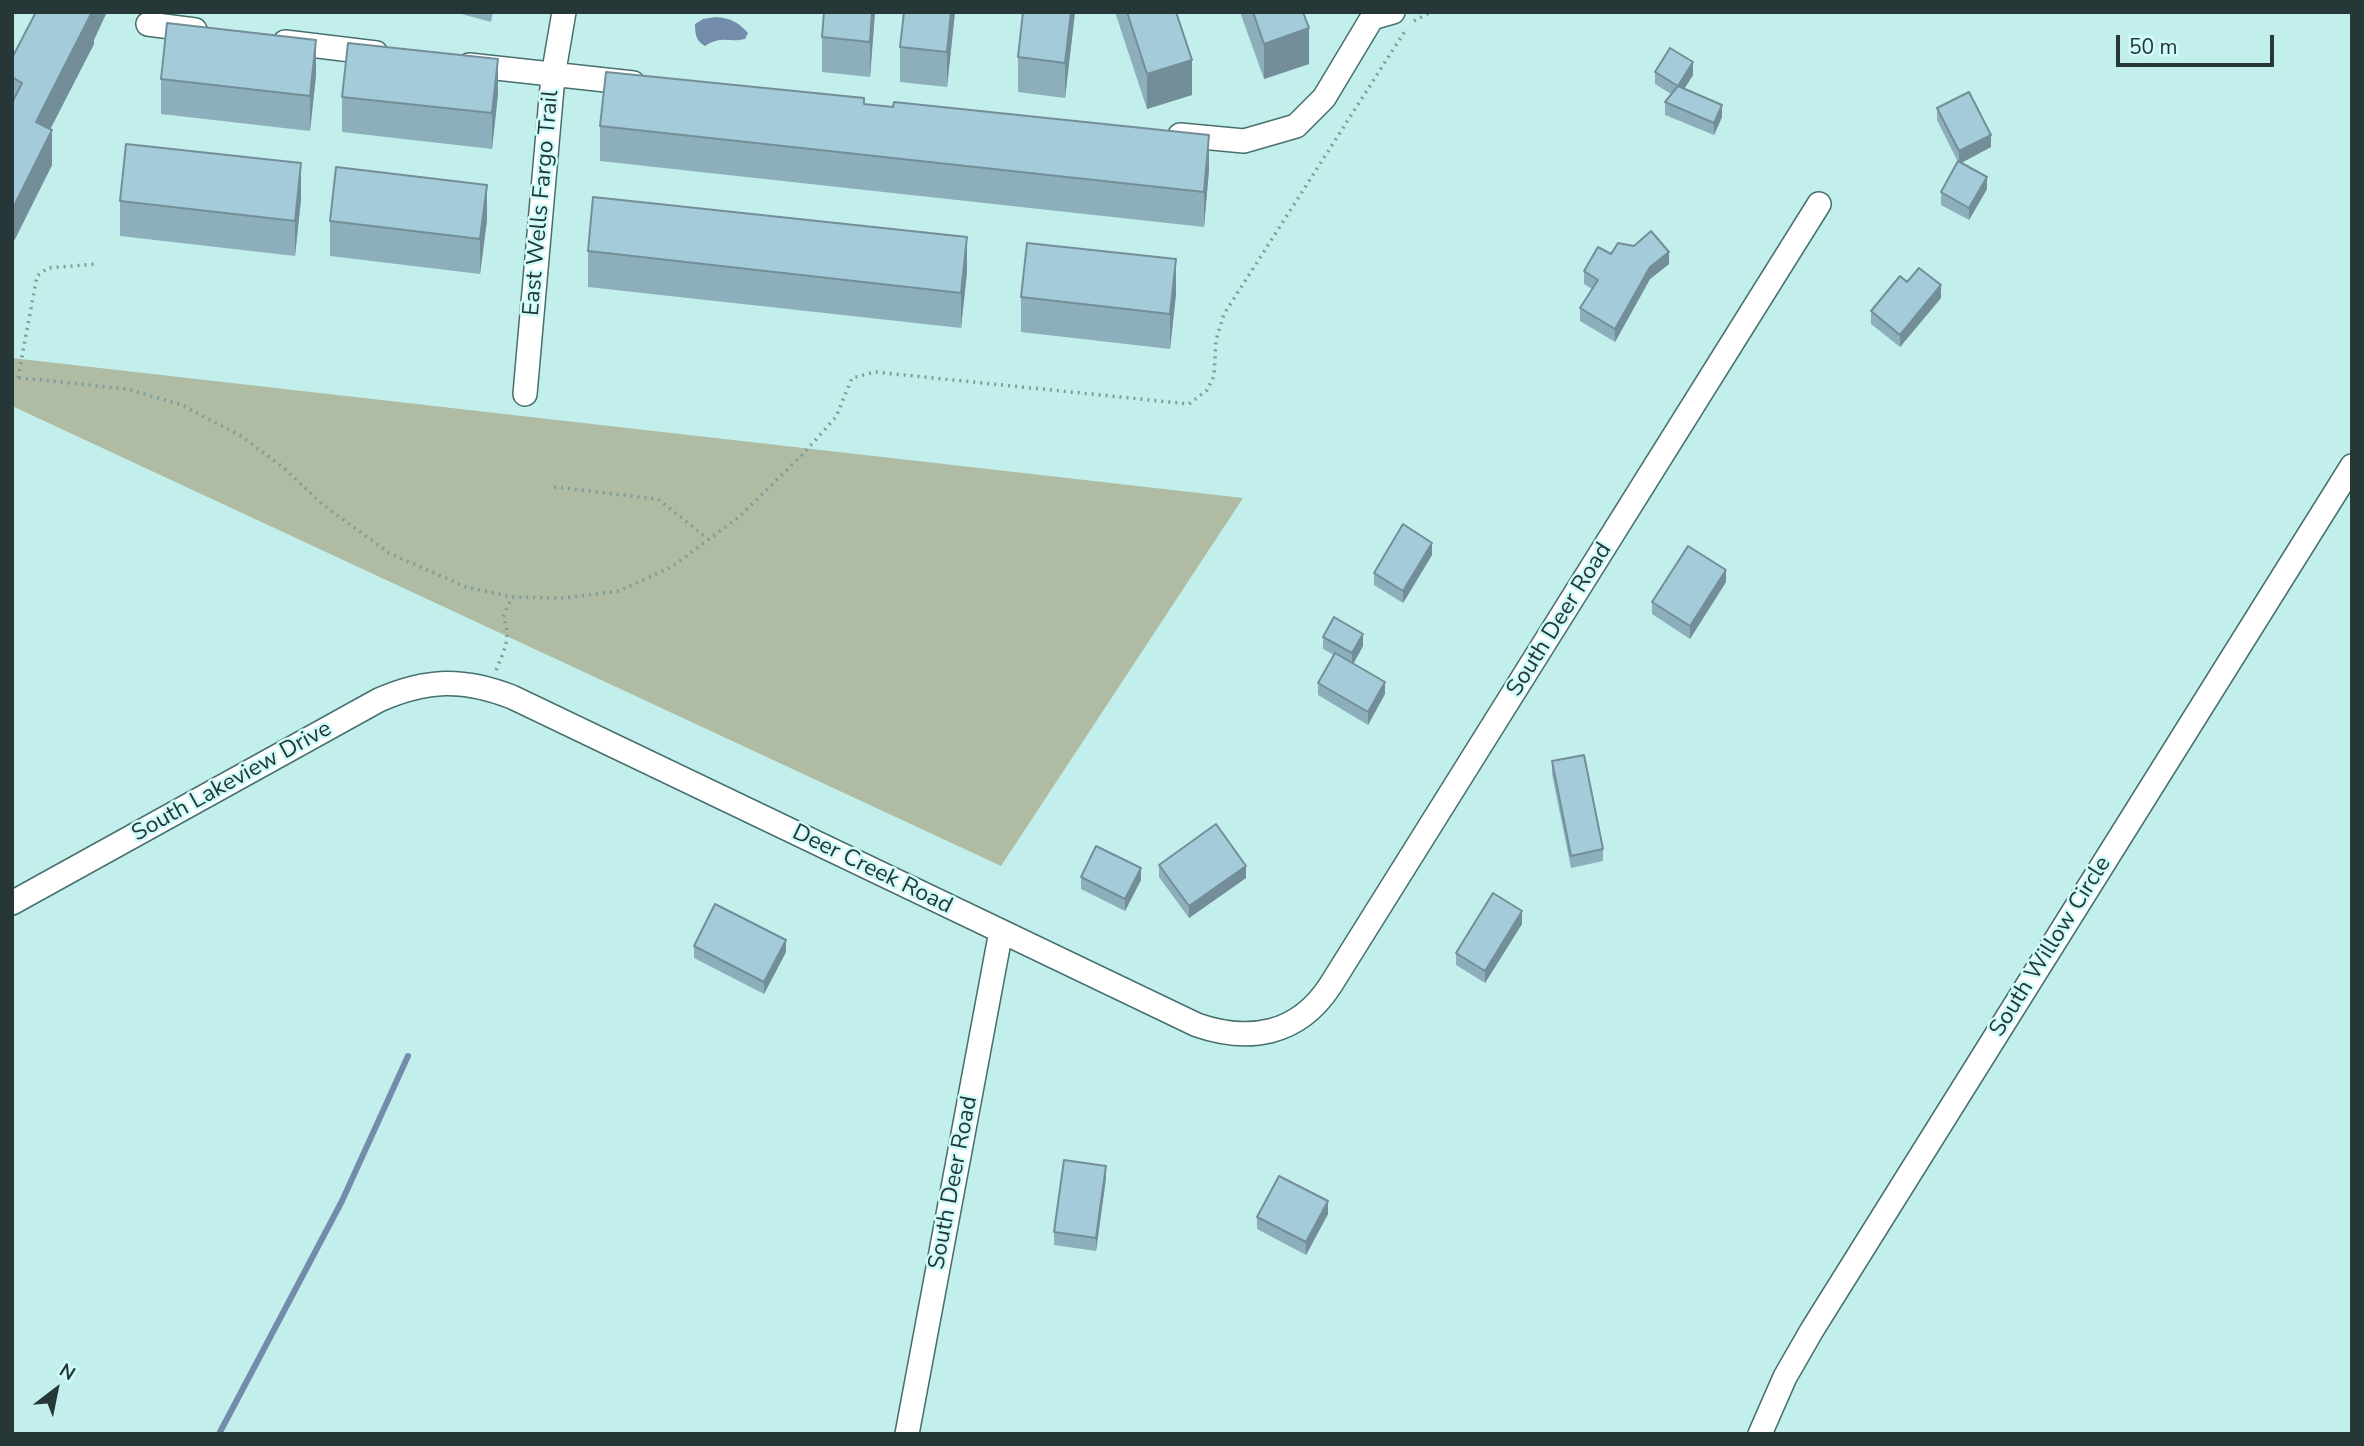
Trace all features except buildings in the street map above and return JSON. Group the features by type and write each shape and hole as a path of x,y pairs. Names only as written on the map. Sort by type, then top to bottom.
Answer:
{"street":[{"name":"East Wells Fargo Trail","path":"525,394 553,76 564,12"},
{"path":"1161,133 1244,141 1296,126 1324,98 1372,18 1393,12"},
{"path":"148,24 215,33"},
{"path":"268,40 391,55"},
{"path":"446,62 652,85"},
{"name":"South Deer Road","path":"1289,1024 1309,1011 1330,986 1819,204"},
{"name":"South Willow Circle","path":"1760,1434 1785,1377 1812,1330 2352,466"},
{"name":"Deer Creek Road","path":"458,683 491,689 1197,1025 1220,1033 1244,1035 1267,1032 1289,1024"},
{"name":"South Lakeview Drive","path":"12,903 379,701 403,690 429,684 458,683"},
{"name":"South Deer Road","path":"907,1434 1001,931"}],"path":[{"path":"12,377 127,389 182,405 241,436 284,468 322,504 389,553 466,587 512,597 564,598 619,591 673,566 739,517 811,446 836,417 852,378 875,372 1189,404 1207,390 1214,376 1216,341 1224,314 1410,22 1431,12"},
{"path":"18,378 37,276 48,268 96,264"},
{"path":"554,486 658,499 709,540"},
{"path":"491,689 508,644 508,628 503,617 512,597"}],"green space":[{"path":"12,358 1243,498 1001,866 12,406"}],"water":[{"path":"716,17 741,26 748,33 745,39 721,40 705,46 702,44 697,37 695,24 703,19"}],"waterway":[{"path":"219,1434 342,1201 408,1056"}]}
